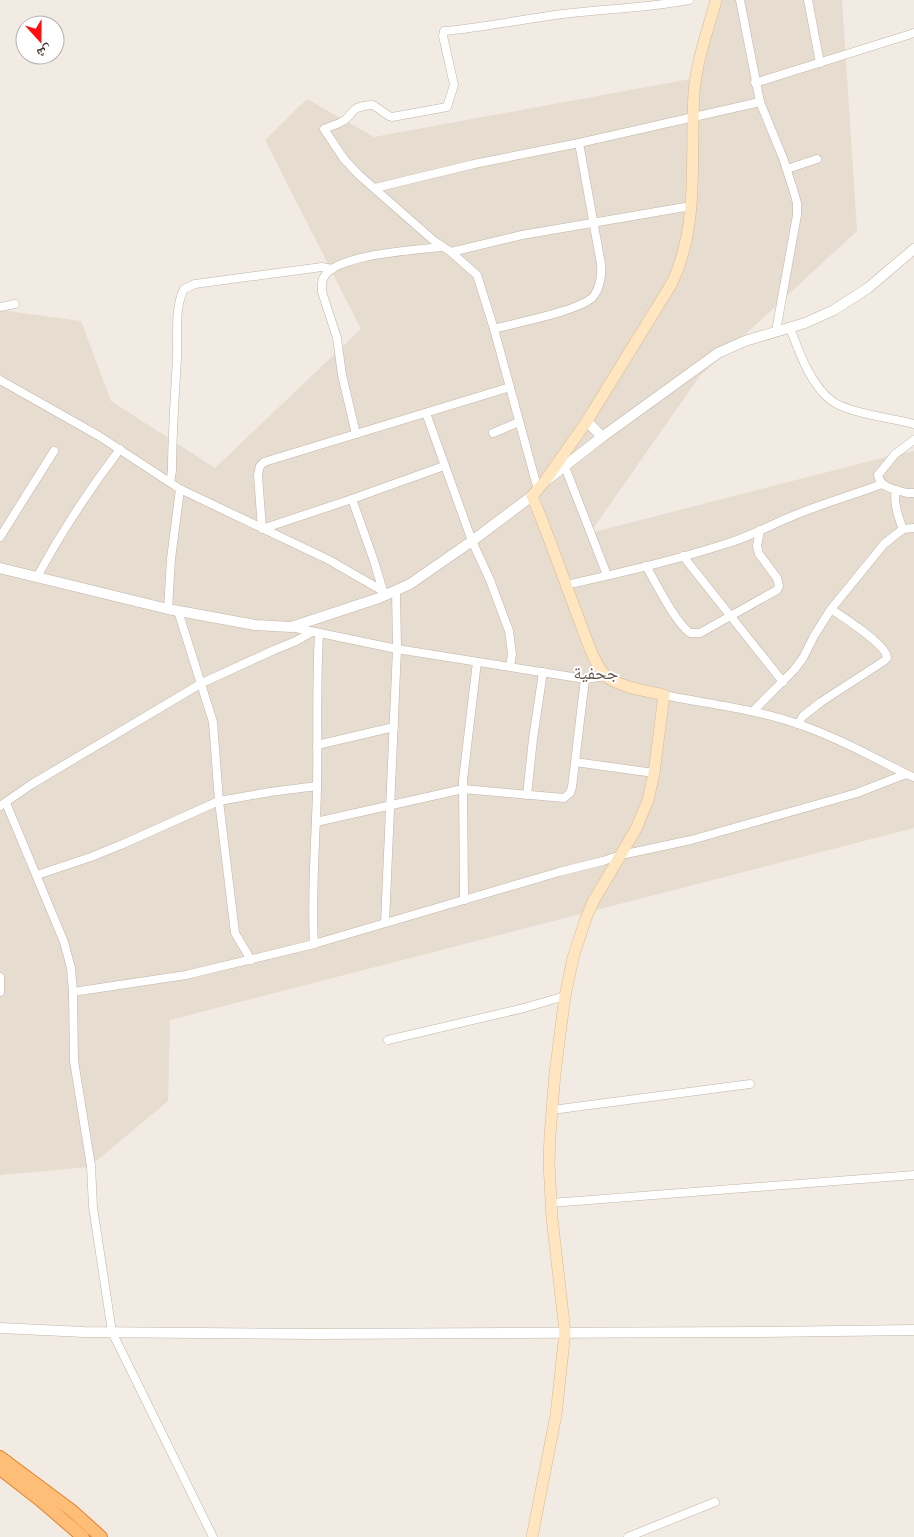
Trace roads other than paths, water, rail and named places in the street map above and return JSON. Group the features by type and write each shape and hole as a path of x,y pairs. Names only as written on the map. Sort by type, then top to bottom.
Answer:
{"highway":[{"path":"0,1457 71,1510 101,1537"},
{"path":"0,1469 83,1537"}],"main road":[{"path":"532,1537 556,1415 565,1332 557,1269 549,1163 555,1073 565,996 573,958 586,918 594,900 644,812 654,772 664,695 630,687 606,676 595,658 566,585 547,531 538,489 587,421 672,283 684,251 691,206 696,75 716,0"}],"street":[{"path":"538,489 494,328 477,275 359,175 344,159 324,129 341,123 358,108 373,105 392,117 446,107 454,85 443,36 444,32 540,17 689,0"},
{"path":"740,0 760,102 787,169 797,203 776,331"},
{"path":"808,0 820,62"},
{"path":"755,83 914,33"},
{"path":"375,188 474,164 579,143 760,102"},
{"path":"494,328 573,308 591,298 594,294 602,273 579,143"},
{"path":"787,169 817,159"},
{"path":"452,252 522,235 691,206"},
{"path":"356,434 342,375 337,338 322,292 324,276 332,269 357,258 441,246"},
{"path":"291,627 389,592 433,569 472,541 602,437 718,353 745,340 790,328 817,318 851,300 877,281 914,249"},
{"path":"170,482 178,322 180,299 184,289 195,284 322,267 332,269"},
{"path":"0,307 15,304"},
{"path":"790,328 806,366 822,391 831,401 856,410 914,424"},
{"path":"0,380 87,429 180,489 329,560 389,592"},
{"path":"262,529 258,470 262,464 510,387"},
{"path":"426,413 472,541 490,580 509,632 512,654 510,666"},
{"path":"587,421 602,437"},
{"path":"493,433 519,422"},
{"path":"914,440 895,454 879,472 878,477 885,486 907,493 914,493"},
{"path":"37,577 51,550 90,489 120,449"},
{"path":"0,537 54,451"},
{"path":"262,529 444,466"},
{"path":"564,467 607,575"},
{"path":"566,585 646,566 741,539 798,514 882,484"},
{"path":"180,489 171,559 173,610 202,683 214,732 219,801 235,933 251,960"},
{"path":"896,490 894,497 898,517 903,528"},
{"path":"352,499 374,560 389,592 397,649 385,923"},
{"path":"753,711 783,682 803,658 831,609 884,544 903,528 914,528"},
{"path":"646,566 669,606 688,631 694,634 777,590 779,586 777,578 757,550 760,530"},
{"path":"683,556 783,682"},
{"path":"0,568 173,610 256,625 291,627 397,649 585,679 606,676"},
{"path":"798,724 803,716 821,702 888,658 887,652 863,631 831,609"},
{"path":"213,1537 112,1332 93,1208 90,1166 74,1061 73,992 70,968 64,942 37,875 3,804 39,780 202,683 315,633"},
{"path":"314,944 313,874 317,786 315,633"},
{"path":"464,900 464,765 477,662"},
{"path":"527,794 543,672"},
{"path":"316,822 463,789 564,798 570,794 572,787 585,679"},
{"path":"664,695 753,711 798,724 837,739 910,776"},
{"path":"317,745 394,727"},
{"path":"575,762 654,772"},
{"path":"73,992 186,975 314,944 558,872 621,855 691,840 910,776"},
{"path":"37,875 123,844 219,801 317,786"},
{"path":"0,977 0,992"},
{"path":"388,1040 524,1008 565,996"},
{"path":"552,1110 750,1084"},
{"path":"551,1203 914,1175"},
{"path":"0,1328 84,1332 295,1334 914,1330"},
{"path":"628,1537 715,1502"}],"district":[{"name":"جحفية","path":"596,672"}]}
